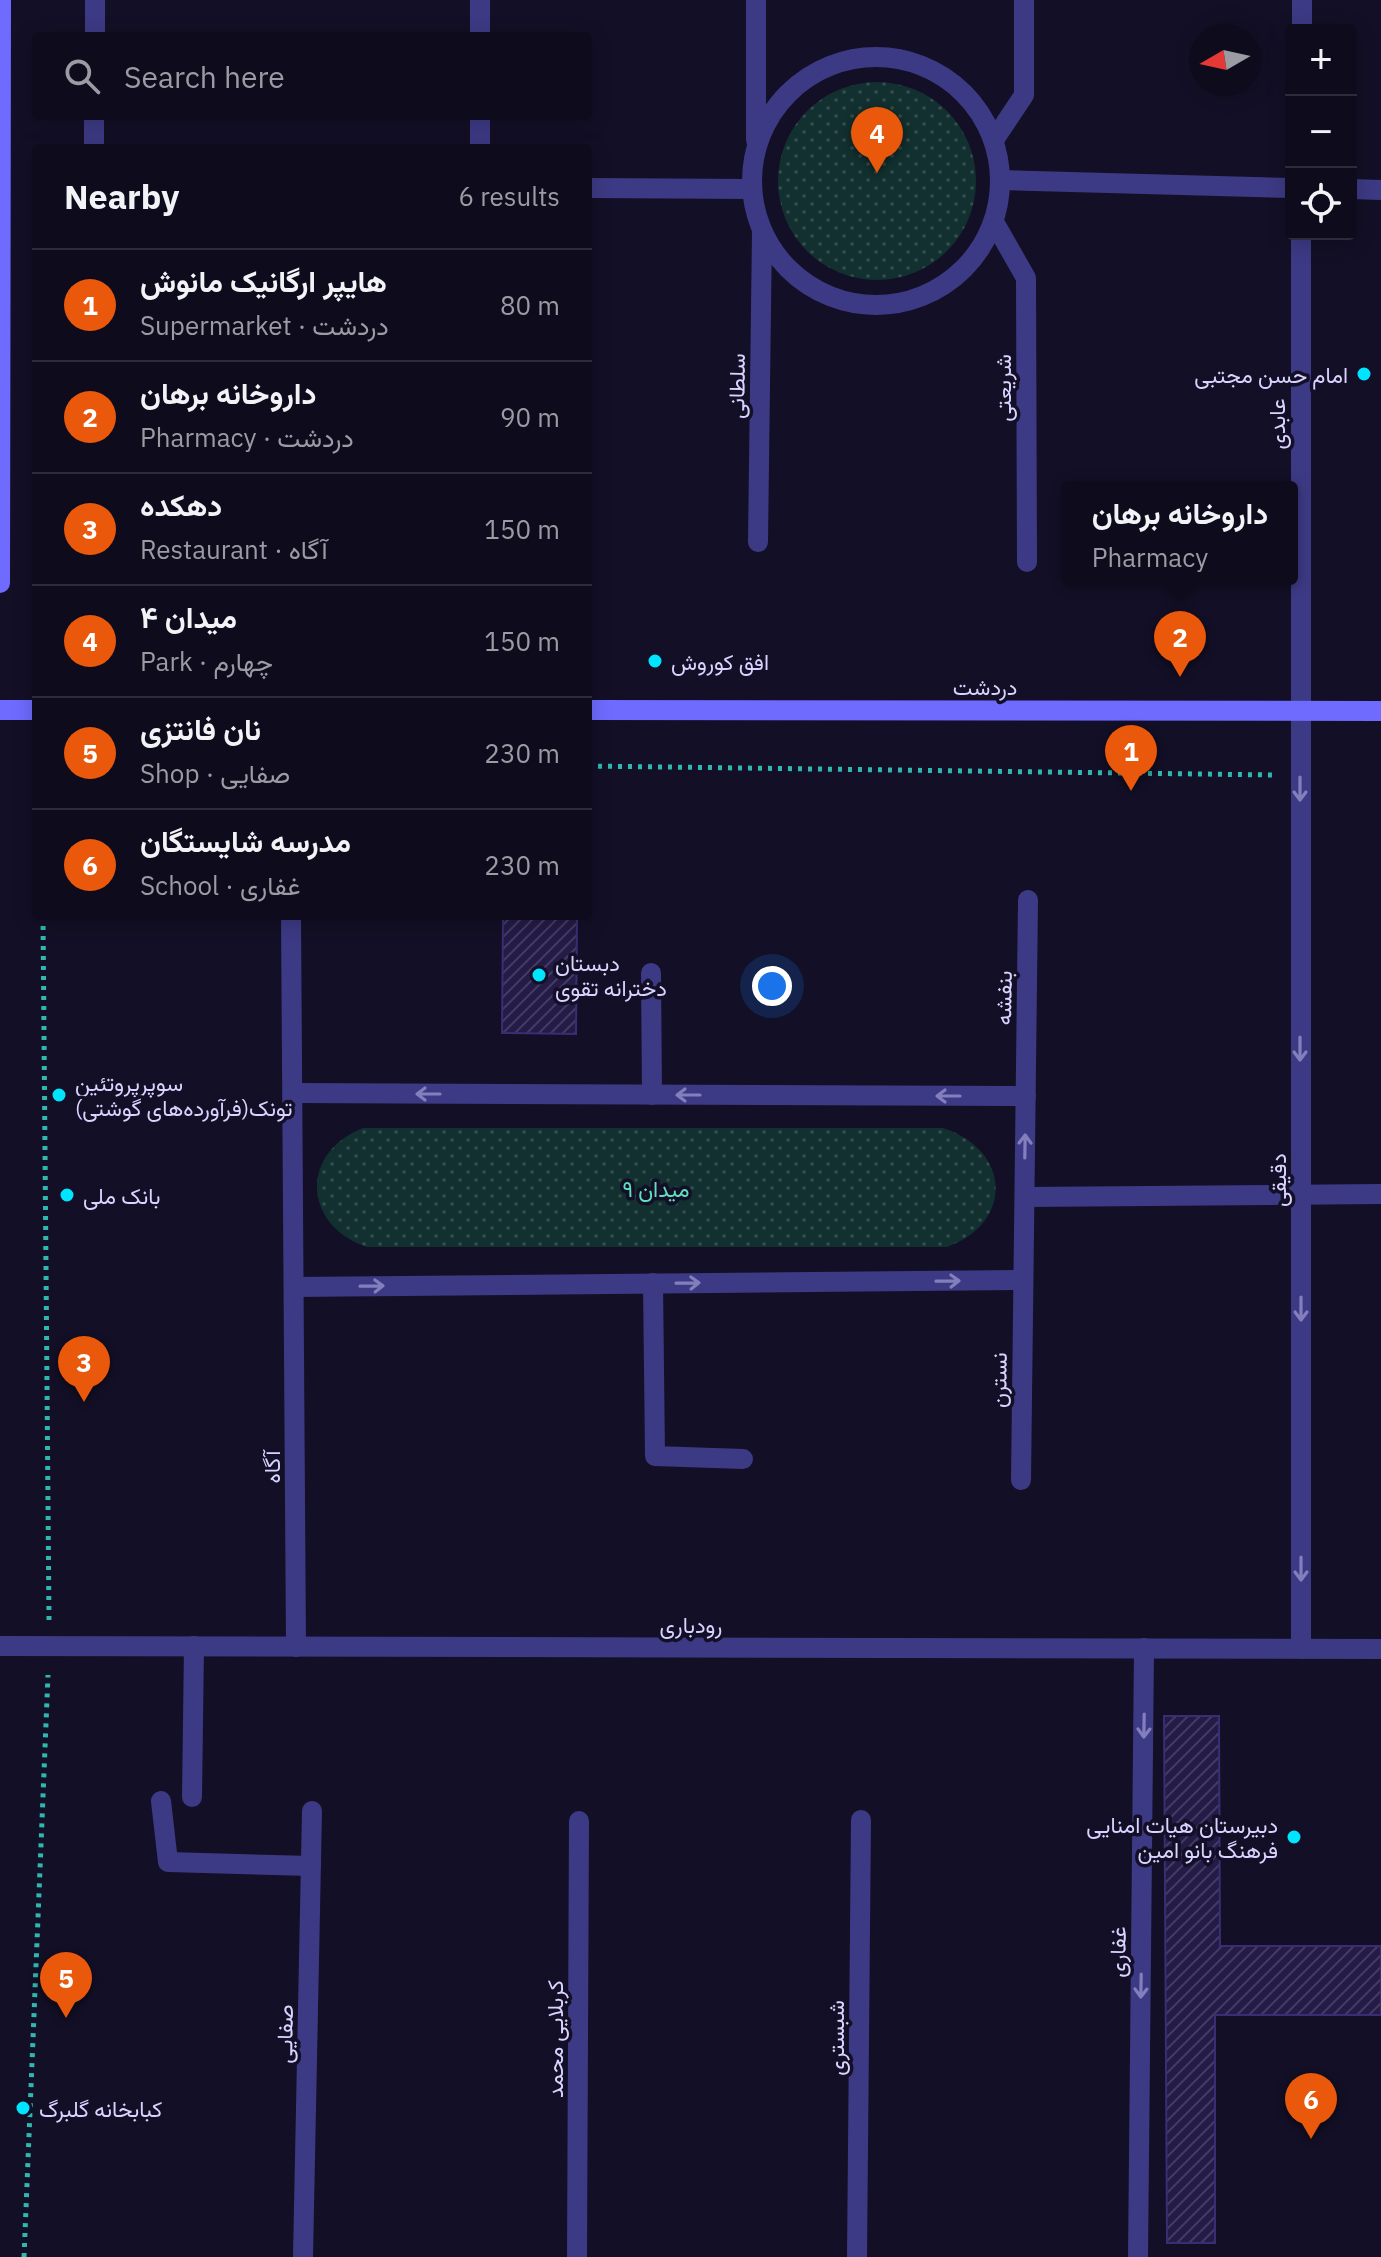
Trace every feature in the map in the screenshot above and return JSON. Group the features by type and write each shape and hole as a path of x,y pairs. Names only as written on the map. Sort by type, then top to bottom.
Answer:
{"main road":[{"path":"0,583 1,0"},
{"path":"0,710 32,710"},
{"name":"دردشت","path":"592,710 1381,711"}],"street":[{"path":"95,0 95,32"},
{"path":"480,0 480,32"},
{"path":"756,0 756,149 752,189 762,231 785,266 819,292 860,305 902,304 942,288 974,259 994,222 1001,180 994,140 975,105 946,78 911,61 872,57 833,64 798,84 772,113 756,149"},
{"path":"994,140 1024,95 1024,0"},
{"path":"1302,0 1302,24"},
{"path":"94,120 94,144"},
{"path":"480,120 480,144"},
{"path":"1001,180 1285,188"},
{"path":"592,188 752,189"},
{"path":"1357,189 1381,190"},
{"name":"شریعتی","path":"994,222 1026,278 1027,562"},
{"name":"سلطانی","path":"758,542 762,231"},
{"name":"عابدی","path":"1300,711 1301,240"},
{"name":"دقیقی","path":"1300,711 1301,1649"},
{"name":"بنفشه","path":"1026,1096 1028,900"},
{"path":"291,920 294,1287 1023,1280 1026,1096 293,1093"},
{"path":"651,973 652,1095"},
{"path":"1025,1197 1381,1194"},
{"name":"نسترن","path":"1021,1480 1023,1280"},
{"path":"653,1283 655,1456 743,1459"},
{"name":"آگاه","path":"294,1287 296,1647"},
{"name":"رودباری","path":"0,1646 1381,1649"},
{"path":"192,1797 194,1646"},
{"name":"غفاری","path":"1138,2257 1144,1648"},
{"path":"161,1801 168,1862 311,1866"},
{"name":"صفایی","path":"303,2257 312,1811"},
{"name":"شبستری","path":"857,2257 861,1820"},
{"name":"کربلایی محمد","path":"577,2257 579,1821"}],"path":[{"path":"592,766 1300,775"},
{"path":"24,2257 49,1645 43,920"}],"green space":[{"path":"877,82 915,90 947,111 968,143 976,181 968,219 947,251 915,272 877,280 839,272 807,251 786,219 778,181 786,143 807,111 839,90"},
{"name":"میدان ۹","path":"363,1128 943,1128 965,1138 982,1152 992,1169 996,1187 993,1205 984,1221 969,1236 947,1247 367,1247 346,1237 330,1223 321,1207 317,1189 319,1171 328,1154 342,1139"}],"building":[{"name":"دبستان دخترانه تقوی","path":"503,920 577,920 576,1034 502,1033"},
{"path":"1164,1716 1219,1716 1220,1946 1381,1946 1381,2015 1215,2015 1215,2243 1167,2243"}],"place":[{"name":"میدان ۴","path":"877,173"},
{"name":"امام حسن مجتبی","path":"1364,374"},
{"name":"افق کوروش","path":"655,661"},
{"name":"داروخانه برهان","path":"1180,677"},
{"name":"هایپر ارگانیک مانوش","path":"1131,791"},
{"name":"دبستان دخترانه تقوی","path":"539,975"},
{"name":"سوپرپروتئین تونک(فرآورده‌های گوشتی)","path":"59,1095"},
{"name":"بانک ملی","path":"67,1195"},
{"name":"دهکده","path":"84,1402"},
{"name":"دبیرستان هیات امنایی فرهنگ بانو امین","path":"1294,1837"},
{"name":"نان فانتزی","path":"66,2018"},
{"name":"کبابخانه گلبرگ","path":"23,2108"},
{"name":"مدرسه شایستگان","path":"1311,2139"}]}
